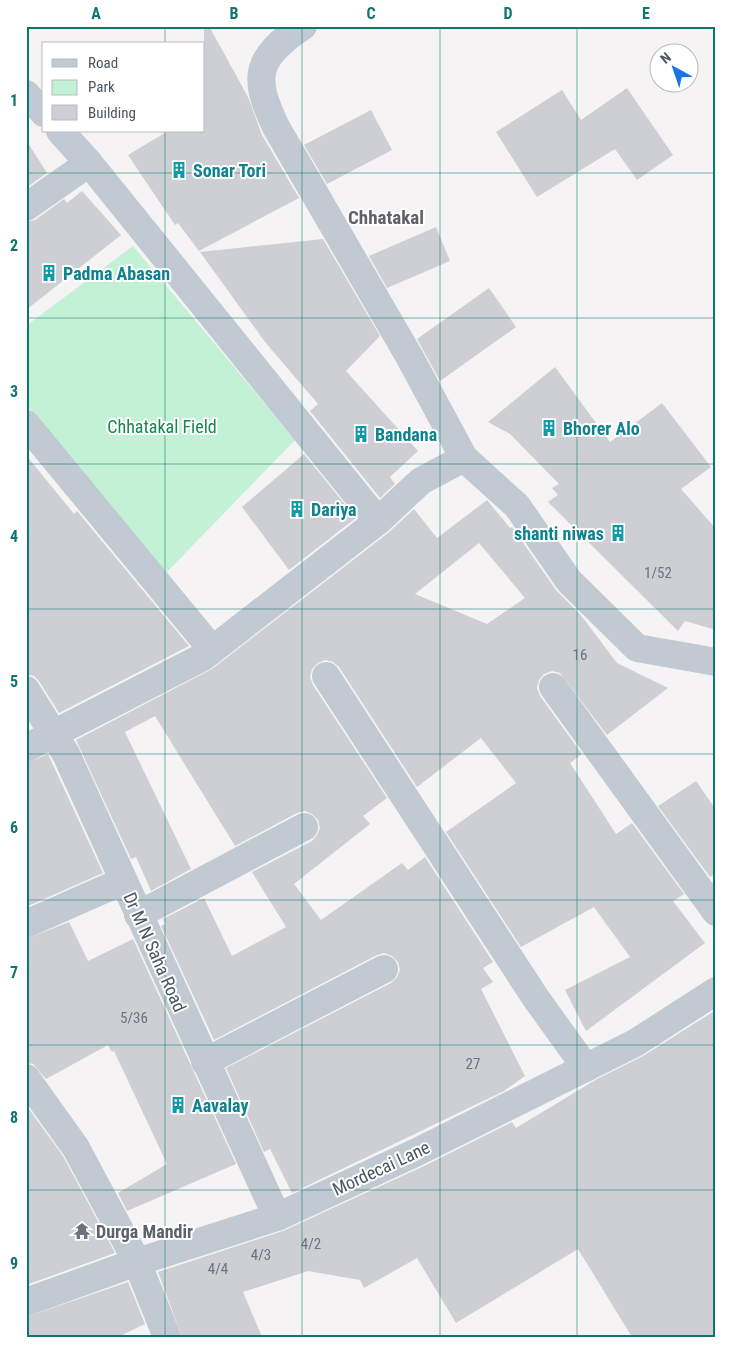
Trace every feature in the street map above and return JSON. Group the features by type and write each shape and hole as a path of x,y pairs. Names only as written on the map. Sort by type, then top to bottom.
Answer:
{"street":[{"path":"303,26 281,41 268,57 260,81 263,100 276,127 409,356 464,458 517,506 569,581 638,648 716,662"},
{"path":"26,94 42,112"},
{"path":"61,132 89,163 378,521"},
{"path":"26,208 89,163"},
{"path":"26,424 206,642 215,646"},
{"path":"26,748 203,657 378,521 421,481 464,458"},
{"path":"326,676 535,997 586,1068"},
{"path":"553,687 716,912"},
{"name":"Dr M N Saha Road","path":"26,690 66,754 277,1217"},
{"path":"138,915 304,826"},
{"path":"26,924 123,881"},
{"path":"205,1062 384,969"},
{"name":"Mordecai Lane","path":"26,1302 137,1262 277,1217 417,1152 636,1043 716,991"},
{"path":"26,1078 76,1148 137,1262 167,1337"}],"green space":[{"name":"Chhatakal Field","path":"133,246 295,440 163,576 26,404 26,326"}],"building":[{"path":"204,26 209,26 248,97 262,135 299,198 199,251 178,223 175,225 128,155 166,132 205,132"},
{"path":"627,88 673,155 637,180 615,149 537,197 496,132 562,90 581,120"},
{"path":"371,110 392,150 327,184 304,145"},
{"path":"26,140 47,173 26,188"},
{"name":"Padma Abasan","path":"82,191 121,235 26,310 26,222 35,220 64,199 67,203"},
{"path":"436,227 450,261 387,288 369,256"},
{"path":"323,239 380,336 346,371 418,451 390,477 395,484 380,498 310,411 318,404 265,342 200,252"},
{"path":"489,288 516,327 440,381 417,339"},
{"path":"555,367 610,442 662,403 711,467 681,489 716,529 716,630 685,621 678,631 548,502 558,495 552,488 559,484 510,434 488,422"},
{"name":"Dariya","path":"304,454 356,518 289,570 242,507"},
{"path":"26,455 74,514 77,511 189,646 59,713 39,681 34,676 26,674"},
{"path":"487,500 510,528 512,527 556,590 580,614 617,663 668,688 607,735 560,673 552,671 544,674 539,680 537,688 540,696 582,754 570,763 616,834 632,823 684,894 673,901 705,943 586,1031 565,990 630,957 594,907 521,947 446,832 516,783 481,738 417,787 339,667 333,662 325,660 318,663 312,669 310,677 313,685 387,798 363,816 370,824 294,884 321,920 402,863 408,870 425,857 493,962 483,968 493,982 481,989 525,1076 504,1091 292,1193 270,1149 264,1152 226,1068 391,983 397,977 400,970 398,962 392,956 384,953 377,955 214,1040 161,926 165,924 163,919 204,898 232,956 286,927 252,872 312,841 320,828 318,820 312,814 305,811 297,813 235,846 155,716 125,732 191,869 151,891 136,857 131,859 76,740 212,669 388,533 414,509 437,538","holes":["479,543 525,598 487,624 415,594"]},
{"path":"48,754 103,873 26,907 26,763"},
{"path":"696,781 716,810 716,873 710,877 658,806"},
{"path":"69,922 88,961 133,939 236,1164 127,1211 118,1193 167,1164 114,1051 112,1052 108,1045 46,1079 33,1064 26,1063 26,939"},
{"path":"716,1010 716,1337 632,1337 578,1249 456,1323 417,1258 364,1288 360,1280 308,1271 243,1292 262,1337 182,1337 158,1272 283,1231 424,1166 512,1122 516,1128 597,1079 643,1056"},
{"path":"26,1105 63,1156 115,1253 26,1285"},
{"path":"128,1282 145,1324 118,1337 26,1337 26,1317"}],"place":[{"name":"Sonar Tori","path":"179,170"},
{"name":"Padma Abasan","path":"49,273"},
{"name":"Bhorer Alo","path":"549,428"},
{"name":"Bandana","path":"361,434"},
{"name":"Dariya","path":"297,509"},
{"name":"shanti niwas","path":"618,533"},
{"name":"Aavalay","path":"178,1105"},
{"name":"Durga Mandir","path":"82,1231"}],"district":[{"name":"Chhatakal","path":"386,217"}]}
